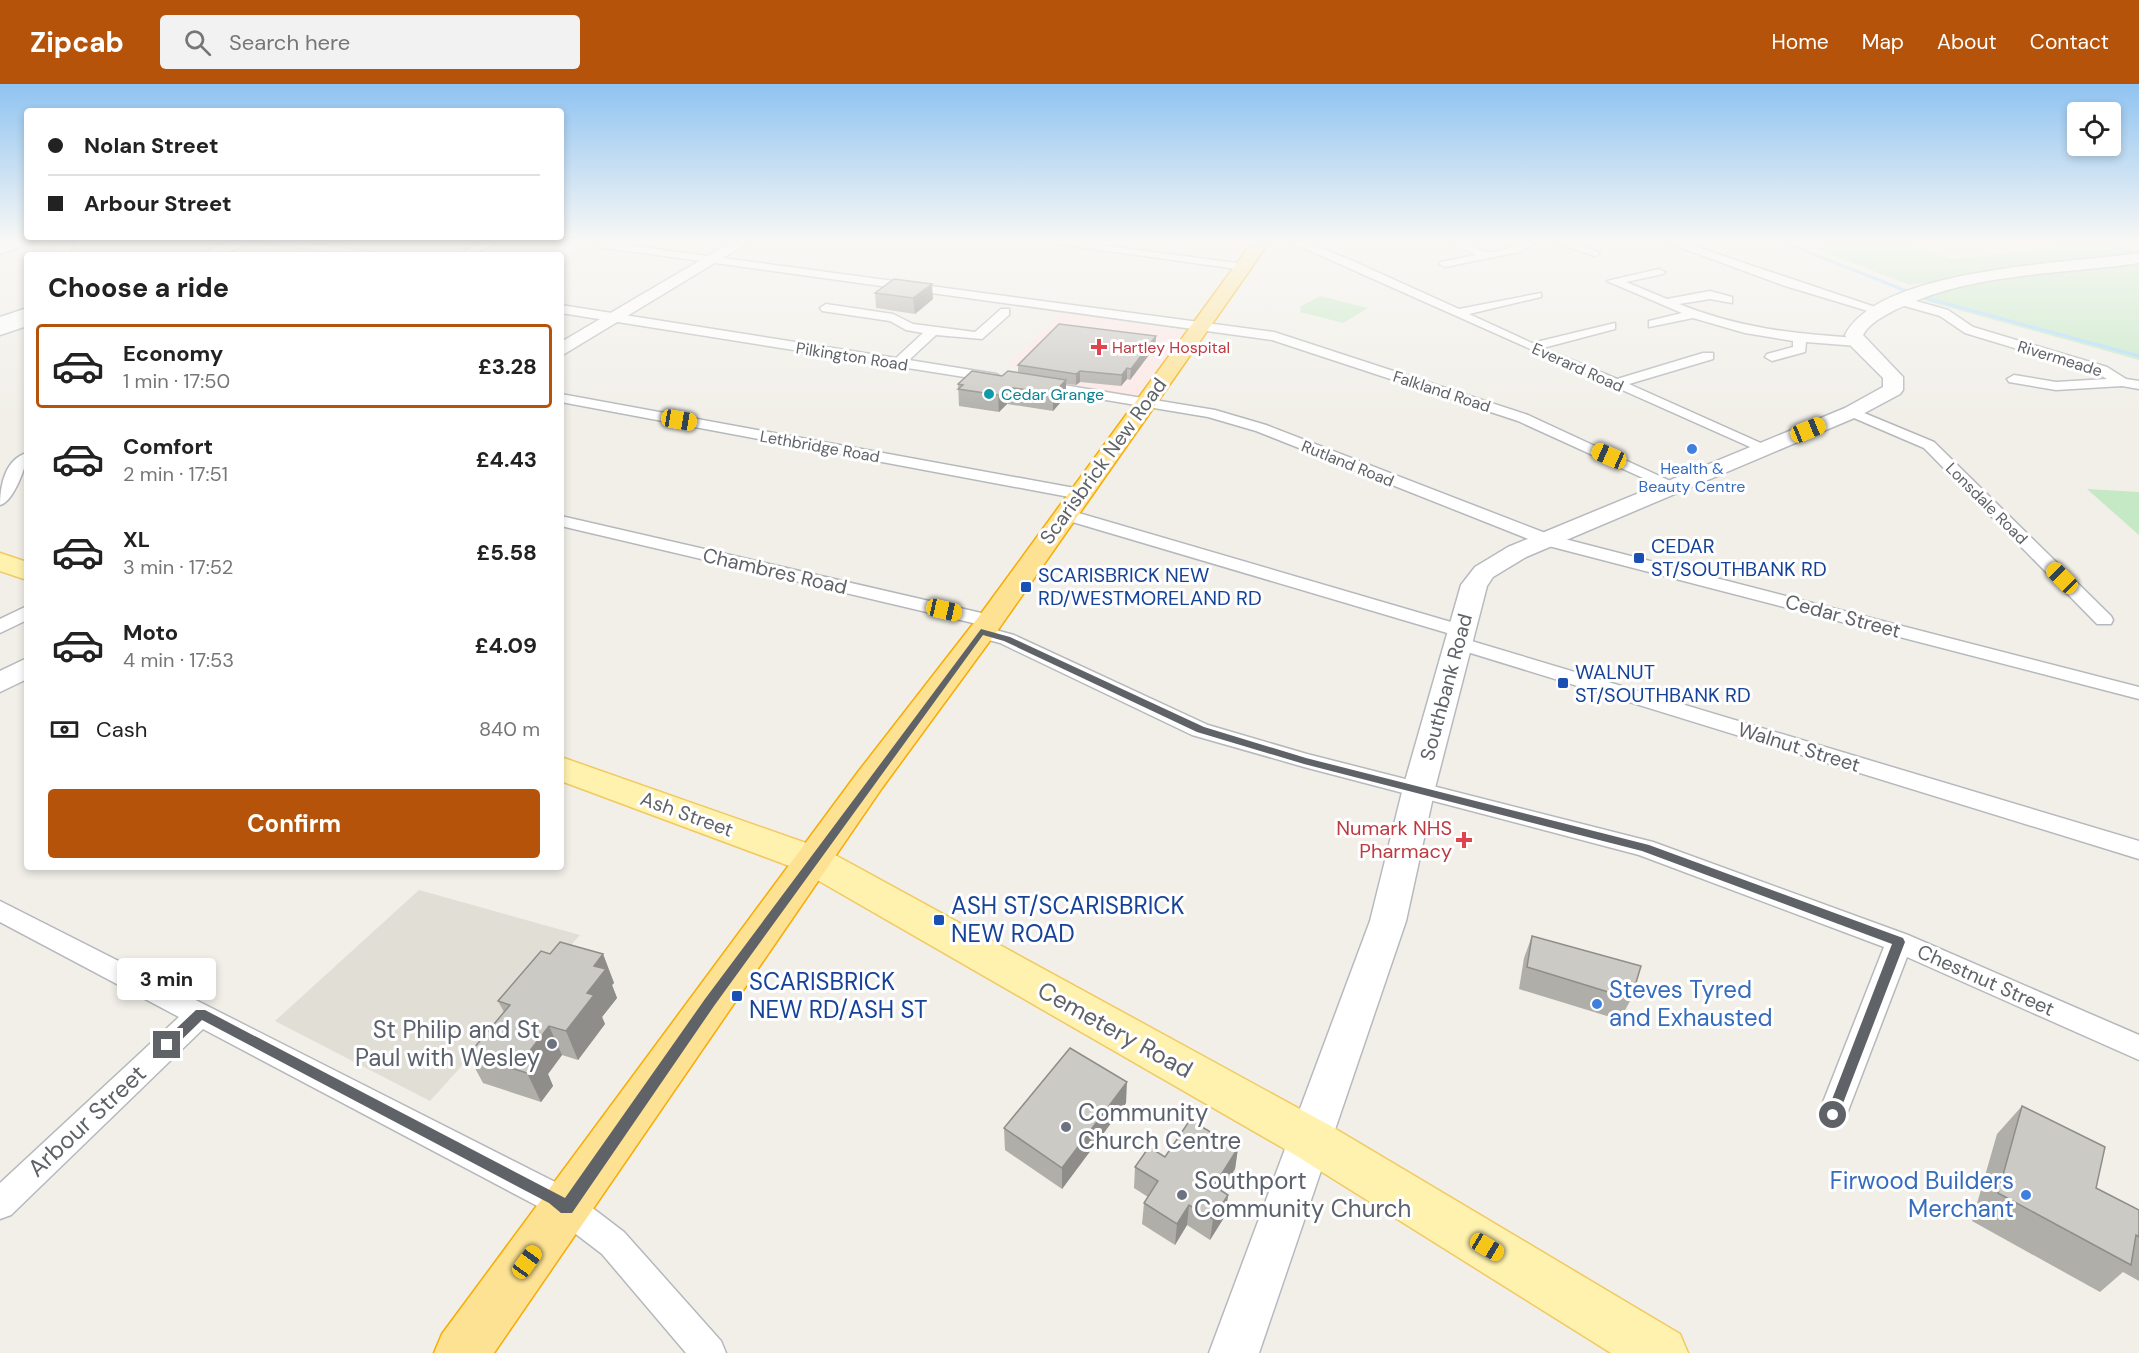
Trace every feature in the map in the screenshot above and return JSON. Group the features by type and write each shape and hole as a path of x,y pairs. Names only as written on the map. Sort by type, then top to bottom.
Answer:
{"highway":[{"name":"Scarisbrick New Road","path":"461,1353 567,1208 710,1003 1219,300"}],"main road":[{"path":"0,561 24,571"},
{"name":"Ash Street","path":"564,769 813,860"},
{"name":"Cemetery Road","path":"813,860 1312,1140 1661,1353"}],"street":[{"path":"564,348 645,300"},
{"name":"Falkland Road","path":"1018,300 1274,336 1523,418 1673,486"},
{"name":"Everard Road","path":"1429,300 1764,448"},
{"path":"1457,313 1514,300"},
{"path":"1663,300 1694,314 1732,326 1799,338 1857,342 1854,335 1856,330 1901,300"},
{"path":"1667,302 1678,300"},
{"name":"Rivermeade","path":"1902,300 1944,313 1969,330 2102,370 2122,382"},
{"path":"826,308 893,318 909,327 978,336 1005,312"},
{"name":"Pilkington Road","path":"564,310 1004,380"},
{"path":"0,321 24,313"},
{"path":"1653,324 1694,314"},
{"path":"0,330 24,321"},
{"path":"1531,347 1611,326"},
{"path":"899,363 933,331"},
{"path":"1968,345 1985,335"},
{"path":"1772,357 1800,349 1799,338"},
{"name":"Southbank Road","path":"1234,1353 1312,1140 1388,921 1419,788 1474,585 1495,563 1852,412 1893,390 1895,384 1887,370 1857,342"},
{"path":"1616,384 1708,356"},
{"name":"Rivermeade","path":"2014,379 2056,386 2122,382 2139,385"},
{"path":"1028,384 1144,402"},
{"name":"Lethbridge Road","path":"564,400 1072,504 1460,637"},
{"name":"Rutland Road","path":"1144,402 1210,413 1261,428 1547,540"},
{"name":"Lonsdale Road","path":"1852,412 1929,445 2104,620"},
{"path":"0,500 20,462 24,460"},
{"name":"Chambres Road","path":"564,522 985,626 1007,639 1200,729 1304,760 1419,788"},
{"name":"Cedar Street","path":"1547,540 2139,693"},
{"path":"0,627 24,614"},
{"name":"Walnut Street","path":"1460,637 2139,850"},
{"path":"0,683 24,669"},
{"name":"Chestnut Street","path":"1419,788 1645,848 1899,942 2139,1048"},
{"path":"0,911 554,1198 613,1243 709,1353"},
{"path":"1833,1115 1899,942"},
{"name":"Arbour Street","path":"0,1204 201,1014"}],"shaded area":[{"name":"Hartley Hospital","path":"1059,313 1186,329 1136,396 1013,378 1023,367 1007,365"},
{"path":"419,890 580,935 430,1101 275,1021"}],"green space":[{"path":"1312,300 1337,300 1368,308 1343,323 1300,312 1301,306"},
{"path":"1923,300 2139,300 2139,360"},
{"path":"2087,489 2139,492 2139,535"}],"building":[{"path":"1059,324 1156,336 1131,369 1127,368 1122,375 1080,371 1076,374 1018,365"},
{"path":"972,371 1002,376 1008,371 1066,380 1053,394 1007,387 998,395 958,389 963,385 958,384"},
{"path":"1532,936 1641,966 1631,999 1527,967"},
{"path":"560,942 603,954 594,966 606,969 587,993 594,995 566,1031 549,1026 528,1053 540,1057 527,1073 468,1055 510,1005 498,1001 541,951 550,954"},
{"name":"Community Church Centre","path":"1070,1048 1127,1082 1062,1168 1004,1128"},
{"path":"2022,1106 2105,1147 2096,1188 2139,1210 2139,1237 2136,1235 2131,1265 1998,1193"},
{"name":"Southport Community Church","path":"1190,1120 1238,1148 1214,1186 1228,1195 1213,1219 1189,1205 1177,1224 1144,1203 1158,1181 1135,1167 1149,1147 1165,1157"}],"waterway":[{"path":"1934,300 2139,356"}],"place":[{"name":"Hartley Hospital","path":"1099,347"},
{"name":"Cedar Grange","path":"989,394"},
{"name":"Health & Beauty Centre","path":"1692,449"},
{"name":"CEDAR ST/SOUTHBANK RD","path":"1639,558"},
{"name":"SCARISBRICK NEW RD/WESTMORELAND RD","path":"1026,587"},
{"name":"WALNUT ST/SOUTHBANK RD","path":"1563,683"},
{"name":"Numark NHS Pharmacy","path":"1464,840"},
{"name":"ASH ST/SCARISBRICK NEW ROAD","path":"939,920"},
{"name":"SCARISBRICK NEW RD/ASH ST","path":"737,996"},
{"name":"Steves Tyred and Exhausted","path":"1597,1004"},
{"name":"St Philip and St Paul with Wesley","path":"552,1044"},
{"name":"Community Church Centre","path":"1066,1127"},
{"name":"Southport Community Church","path":"1182,1195"},
{"name":"Firwood Builders Merchant","path":"2026,1195"}],"route":[{"path":"167,1045 201,1014 554,1198 567,1208 870,780 981,632 1007,639 1200,729 1304,760 1645,848 1899,942 1833,1115"}]}
